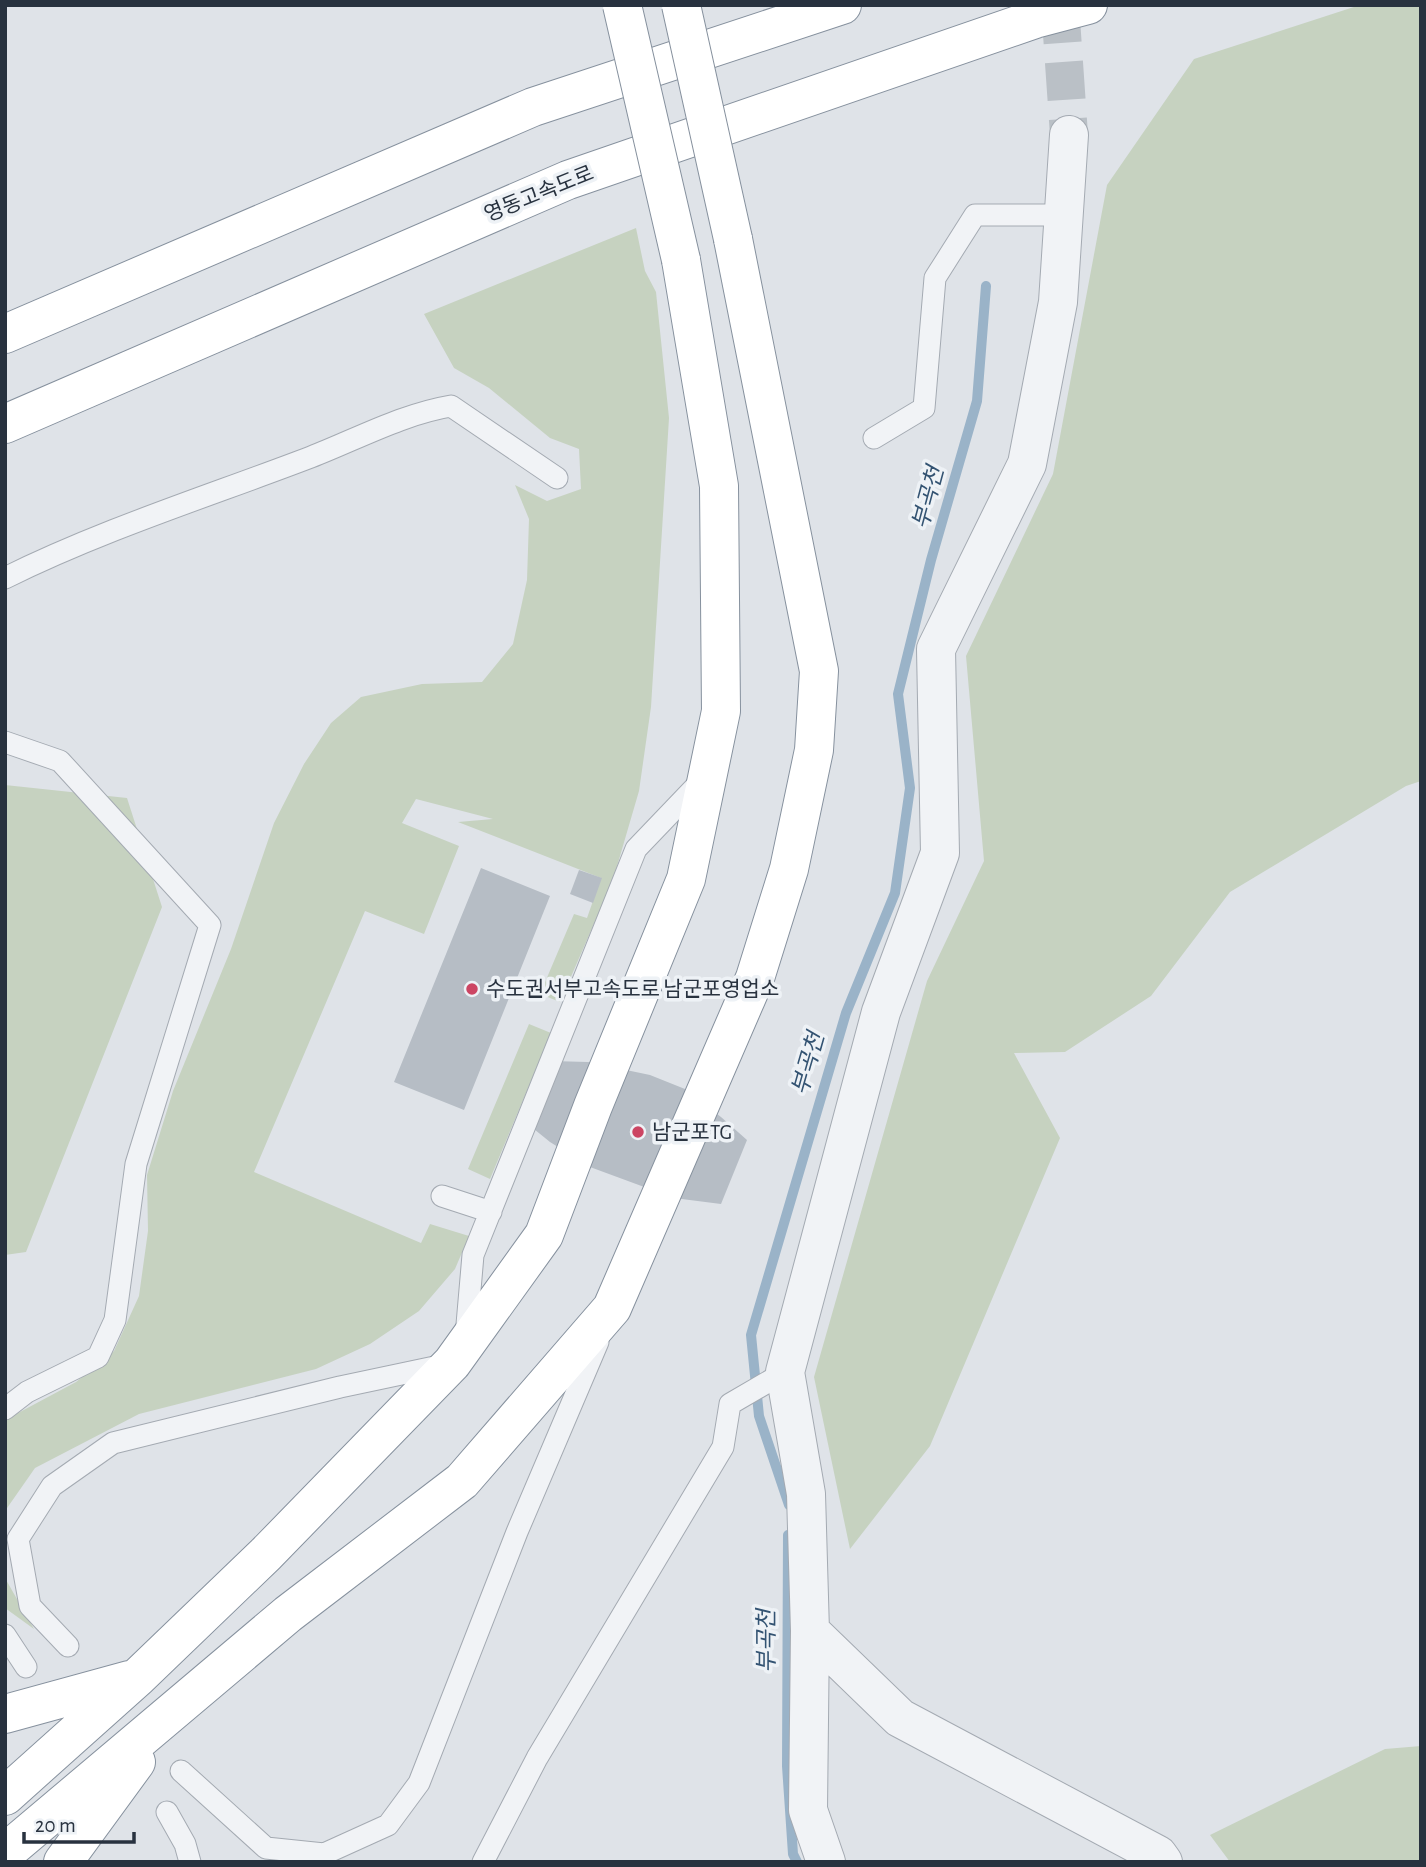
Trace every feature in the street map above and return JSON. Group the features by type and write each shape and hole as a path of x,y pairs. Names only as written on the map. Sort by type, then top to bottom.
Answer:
{"highway":[{"path":"5,1796 138,1677 266,1555 459,1354 544,1235 593,1106 686,879 721,710 719,486 681,260 622,5"},
{"path":"5,1853 288,1614 462,1481 612,1308 755,978 789,869 814,750 819,671 733,239 681,5"},
{"path":"5,334 533,107 842,5"},
{"name":"영동고속도로","path":"5,424 568,180 1035,19 1088,5"},
{"path":"5,1714 138,1677"},
{"path":"63,1862 173,1712"}],"street":[{"path":"826,1862 808,1810 810,1631 806,1494 785,1372 881,1012 940,853 936,649 1027,464 1058,302 1069,135"},
{"path":"810,1631 900,1718 1158,1855 1163,1862"}],"lane":[{"path":"874,438 924,408 935,278 975,215 1063,215"},
{"path":"5,578 78,542 312,456 429,409 451,406 557,478"},
{"path":"5,742 60,761 209,925 136,1164 115,1320 98,1357 27,1392 5,1409"},
{"path":"68,1646 30,1606 18,1539 52,1486 113,1443 340,1387 459,1354 473,1255 636,849 708,774"},
{"path":"442,1196 491,1212"},
{"path":"181,1771 266,1848 324,1854 388,1825 419,1783 517,1532 612,1308"},
{"path":"483,1862 537,1758 723,1447 730,1404 785,1372"},
{"path":"5,1635 26,1667"},
{"path":"167,1812 185,1844 190,1862"}],"green space":[{"path":"1360,5 1421,5 1421,781 1406,786 1230,892 1151,996 1065,1052 1014,1053 1060,1138 930,1446 850,1549 814,1377 927,981 984,861 966,656 1053,474 1107,185 1194,59"},
{"path":"636,228 645,271 656,292 669,418 651,707 639,791 613,880 560,1002 540,994 574,914 587,918 601,878 458,822 493,819 416,799 402,823 459,846 424,934 365,911 254,1172 421,1243 430,1224 469,1236 455,1269 419,1311 370,1344 316,1369 139,1414 35,1468 5,1511 5,1420 76,1382 114,1351 139,1296 148,1231 147,1175 173,1091 231,949 274,823 304,764 331,723 361,697 422,684 482,682 513,644 527,580 529,519 515,485 547,501 581,489 579,449 550,438 489,388 454,368 424,314"},
{"path":"5,785 127,798 162,907 26,1252 5,1255"},
{"path":"529,1024 551,1033 490,1179 468,1169"},
{"path":"5,1578 34,1629 5,1608"},
{"path":"1421,1746 1421,1862 1230,1862 1210,1835 1385,1749"}],"building":[{"name":"수도권서부고속도로 남군포영업소","path":"481,868 550,896 464,1110 394,1082"},
{"path":"579,870 602,878 593,903 570,894"},
{"name":"남군포TG","path":"551,1061 588,1062 650,1075 685,1089 721,1117 747,1140 721,1204 674,1198 590,1167 529,1125"}],"waterway":[{"name":"부곡천","path":"789,1505 759,1416 751,1335 846,1013 895,893 910,788 898,694 931,560 977,401 986,286"},
{"name":"부곡천","path":"788,1535 787,1766 793,1854 797,1862"}],"tunnel":[{"path":"1060,5 1069,135"}],"place":[{"name":"수도권서부고속도로 남군포영업소","path":"472,989"},
{"name":"남군포TG","path":"638,1132"}]}
